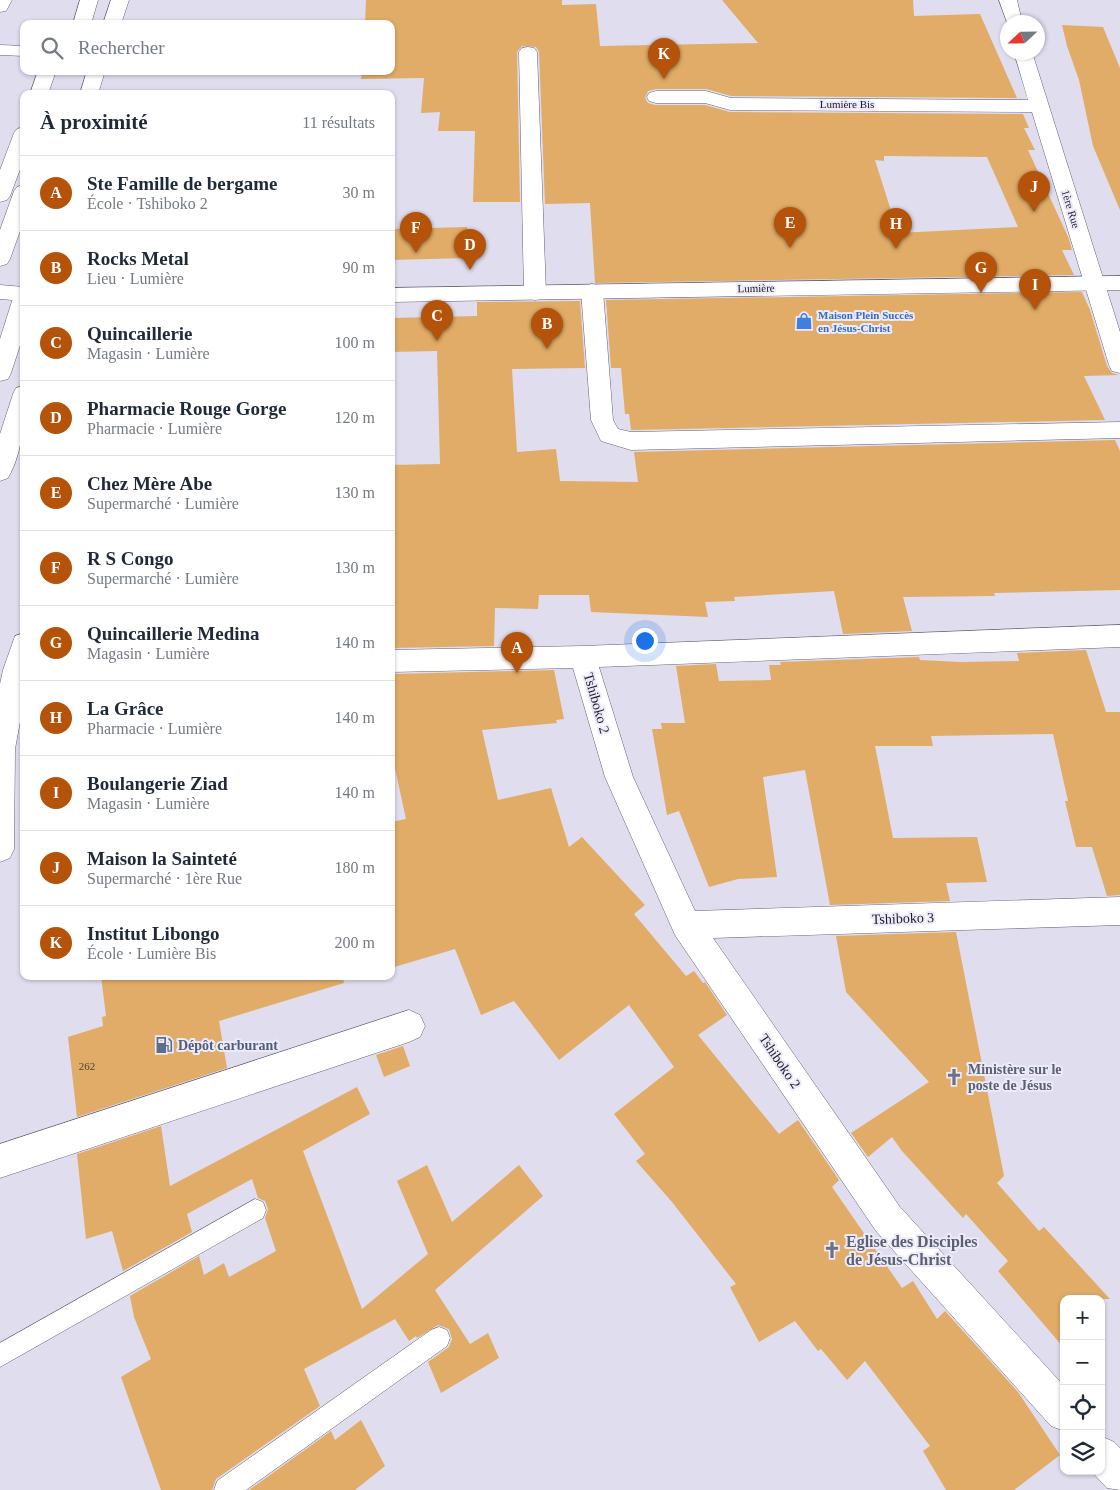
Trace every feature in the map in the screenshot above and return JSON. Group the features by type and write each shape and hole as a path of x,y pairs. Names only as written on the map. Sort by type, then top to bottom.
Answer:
{"main road":[{"path":"0,6 3,0"},
{"path":"83,20 89,0"},
{"path":"114,20 121,0"},
{"path":"120,20 121,0"},
{"path":"1008,0 1012,15"},
{"path":"0,50 20,51"},
{"path":"528,52 535,293"},
{"name":"1ère Rue","path":"1026,60 1093,283 1120,365"},
{"path":"40,90 46,75"},
{"path":"90,90 95,75"},
{"name":"Lumière Bis","path":"656,97 706,97 730,104 1040,106"},
{"path":"0,196 20,144"},
{"path":"0,259 20,202"},
{"name":"Lumière","path":"395,295 1120,283"},
{"path":"592,291 602,420 609,435 632,441 1120,430"},
{"path":"0,292 20,294"},
{"path":"0,373 20,310"},
{"path":"0,472 20,407"},
{"path":"395,661 583,657 1120,636"},
{"path":"0,849 1,749 13,670 20,653"},
{"name":"Tshiboko 2","path":"583,657 619,777 686,925 888,1219 1060,1409"},
{"name":"Tshiboko 3","path":"686,925 1120,911"},
{"path":"0,1161 409,1026"},
{"path":"1105,1459 1120,1475"}],"lane":[{"path":"0,1356 255,1210"},
{"path":"226,1490 439,1338"}],"building":[{"path":"366,0 562,0 562,5 596,4 600,46 758,43 722,0 913,0 914,16 980,14 1017,98 731,96 706,89 656,89 648,91 645,98 648,103 655,105 705,105 730,112 1023,114 1029,128 1024,128 1035,150 1028,150 1069,239 1072,250 1062,250 1074,275 595,283 590,203 545,204 539,52 536,47 522,46 517,52 520,202 473,202 475,131 438,131 440,112 421,113 424,78 361,79 362,75 395,75 395,20 365,20","holes":["884,156 987,157 1018,227 898,233 875,160 884,161"]},
{"path":"1062,25 1103,27 1120,68 1120,210 1093,146 1079,80"},
{"path":"467,227 467,258 395,260 395,229"},
{"path":"1082,292 1090,310 1107,366 1112,373 1119,375 1084,376 1105,420 631,430 629,414 625,414 621,368 611,368 606,300"},
{"path":"580,301 585,368 512,369 517,452 556,449 560,481 638,482 634,452 1115,440 1120,451 1120,590 994,593 995,596 903,597 912,631 843,634 834,591 734,597 735,601 705,602 708,617 591,612 589,595 539,595 538,609 495,608 494,646 395,648 395,465 440,464 437,351 395,352 395,318 477,316 477,302"},
{"path":"1086,650 1106,712 1120,712 1120,895 1107,896 1092,847 1076,847 1065,801 1068,801 1053,734 931,736 933,746 875,746 893,838 977,837 987,882 946,883 950,901 830,905 805,770 763,777 777,877 738,879 709,887 679,811 667,815 652,729 662,729 661,723 685,723 676,666 716,664 719,681 771,680 769,665 781,665 780,662 919,657 920,660 960,662 1019,661 1017,653"},
{"path":"554,670 564,719 556,720 557,723 482,730 498,800 551,788 569,847 582,837 645,905 634,914 686,976 694,971 703,983 705,982 727,1015 698,1035 779,1134 798,1120 839,1180 832,1187 902,1288 913,1281 937,1319 945,1311 1018,1392 1060,1455 1014,1490 946,1490 923,1451 930,1446 865,1361 847,1380 821,1349 818,1351 795,1321 759,1342 730,1287 736,1284 672,1202 636,1161 645,1154 614,1114 674,1067 629,1005 559,1060 514,1001 481,1015 455,949 395,967 395,821 406,819 395,768 395,674"},
{"path":"956,932 1004,1176 997,1183 1039,1231 1044,1227 1110,1299 1105,1299 1105,1295 1060,1295 1060,1343 998,1271 1008,1261 966,1214 963,1218 902,1151 892,1137 868,1157 851,1133 929,1082 846,992 836,936"},
{"name":"Dépôt carburant","path":"102,980 344,980 344,983 219,1021 227,1068 77,1117 68,1037 103,1026 102,1017 106,1016"},
{"path":"403,1046 410,1066 384,1077 376,1055"},
{"path":"357,1087 370,1114 303,1151 362,1309 428,1254 397,1181 427,1165 452,1222 519,1165 543,1196 435,1290 470,1344 488,1333 499,1358 441,1393 428,1362 449,1347 452,1339 449,1329 438,1325 409,1341 395,1319 304,1369 320,1406 216,1479 212,1490 161,1490 121,1377 151,1359 134,1317 130,1296 199,1256 204,1275 224,1263 229,1277 276,1251 265,1218 268,1209 265,1201 258,1198 252,1179 187,1214 192,1232 123,1271 112,1231 86,1239 77,1154 161,1126 170,1186"},
{"path":"361,1420 385,1466 355,1490 249,1490 331,1431 335,1440"}],"place":[{"name":"Institut Libongo","path":"664,79"},
{"name":"Maison la Sainteté","path":"1034,212"},
{"name":"Chez Mère Abe","path":"790,248"},
{"name":"La Grâce","path":"896,249"},
{"name":"R S Congo","path":"416,253"},
{"name":"Pharmacie Rouge Gorge","path":"470,270"},
{"name":"Quincaillerie Medina","path":"981,293"},
{"name":"Boulangerie Ziad","path":"1035,310"},
{"name":"Maison Plein Succès en Jésus-Christ","path":"804,321"},
{"name":"Quincaillerie","path":"437,341"},
{"name":"Rocks Metal","path":"547,349"},
{"name":"Ste Famille de bergame","path":"517,673"},
{"name":"Dépôt carburant","path":"164,1045"},
{"name":"Ministère sur le poste de Jésus","path":"954,1077"},
{"name":"Eglise des Disciples de Jésus-Christ","path":"832,1250"}]}
